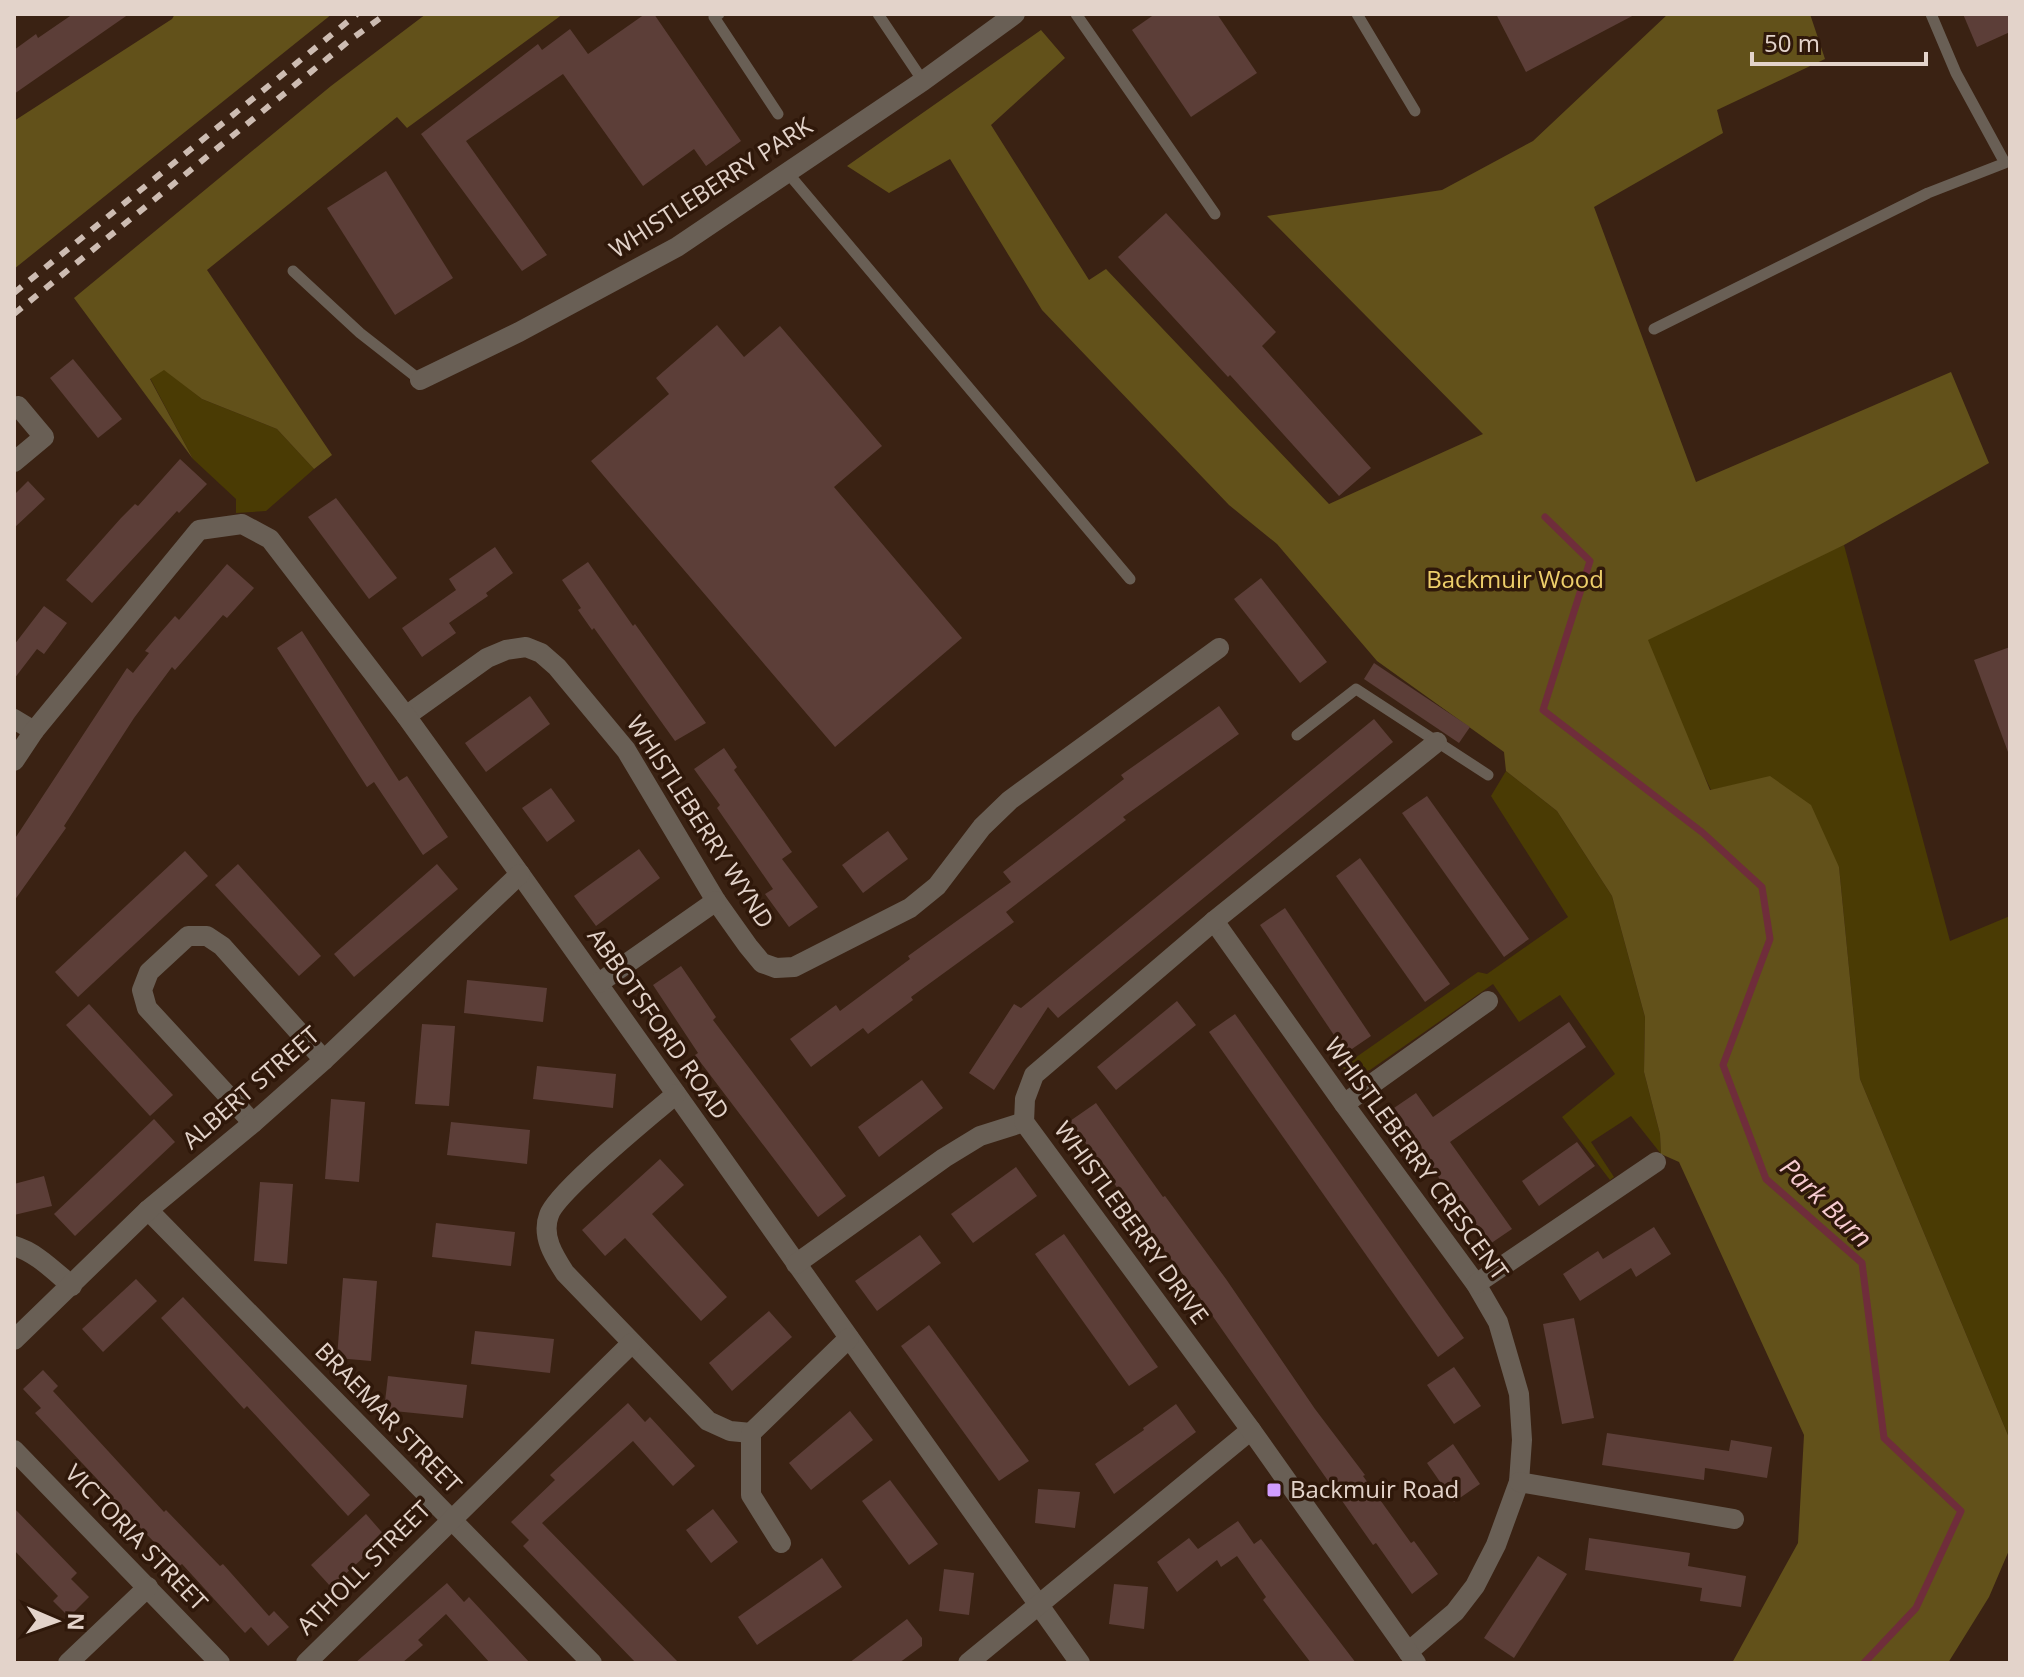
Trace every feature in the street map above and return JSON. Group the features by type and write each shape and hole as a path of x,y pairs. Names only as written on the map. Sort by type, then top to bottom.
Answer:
{"street":[{"name":"WHISTLEBERRY PARK","path":"420,380 519,332 677,247 923,81 1015,14"},
{"path":"14,462 44,437 18,406"},
{"name":"ABBOTSFORD ROAD","path":"34,731 199,530 242,524 270,539 406,716 599,983 1080,1663"},
{"name":"WHISTLEBERRY WYND","path":"406,716 487,658 506,650 526,647 541,653 557,667 626,750 716,901 762,963 776,968 794,967 910,908 937,886 982,827 1010,800 1219,648"},
{"path":"14,719 34,731 14,761"},
{"name":"WHISTLEBERRY DRIVE","path":"1412,1657 1251,1430 1024,1122 1025,1099 1034,1075 1214,921 1437,742"},
{"name":"ALBERT STREET","path":"14,1340 148,1210 324,1060 520,874"},
{"path":"599,983 716,901"},
{"name":"WHISTLEBERRY CRESCENT","path":"1214,921 1476,1284 1498,1322 1519,1394 1522,1440 1519,1482 1496,1545 1475,1586 1412,1657"},
{"path":"253,1123 147,1008 142,990 149,972 188,936 207,936 222,946 324,1060"},
{"path":"1344,1104 1488,1001"},
{"path":"676,1094 565,1192 549,1213 546,1232 559,1264 708,1421 730,1431 751,1433"},
{"path":"796,1264 944,1158 980,1136 1024,1122"},
{"path":"1476,1284 1656,1162"},
{"name":"BRAEMAR STREET","path":"148,1210 592,1663"},
{"path":"14,1246 47,1265 72,1286"},
{"path":"781,1543 751,1495 751,1433 849,1338"},
{"name":"ATHOLL STREET","path":"306,1663 632,1343"},
{"path":"968,1663 1251,1430"},
{"name":"VICTORIA STREET","path":"14,1450 220,1663"},
{"path":"1519,1482 1734,1519"},
{"path":"68,1663 148,1587"}],"lane":[{"path":"719,14 714,17 778,114"},
{"path":"878,14 923,81"},
{"path":"1076,14 1215,214"},
{"path":"1357,14 1415,111"},
{"path":"1931,14 1956,73 2008,162 2010,176"},
{"path":"1654,329 1928,193 2008,162"},
{"path":"787,172 1130,579"},
{"path":"293,271 360,333 420,380"},
{"path":"1297,735 1356,689 1488,775"}],"shaded area":[{"path":"164,369 202,399 277,429 314,469 266,511 236,513 236,499 193,459 150,378"},
{"path":"1844,545 1950,941 2010,916 2010,1440 1860,1079 1839,867 1770,777 1711,790 1637,634"},
{"path":"1506,771 1557,811 1612,896 1645,1017 1644,1072 1660,1134 1661,1154 1631,1116 1591,1142 1614,1177 1610,1180 1562,1117 1615,1074 1560,995 1519,1022 1493,984 1370,1070 1357,1073 1342,1067 1478,972 1487,974 1568,917 1491,796"}],"green space":[{"path":"175,14 332,14 14,269 14,121 172,19"},
{"path":"426,14 563,14 407,128 397,117 207,270 332,455 314,469 277,429 202,399 164,370 150,379 193,459 74,298 331,86"},
{"name":"Backmuir Wood","path":"1668,14 1810,14 1825,59 1717,110 1723,133 1594,207 1696,482 1951,372 1989,463 1844,545 1648,640 1710,790 1770,776 1811,805 1839,867 1860,1079 2010,1440 2010,1548 1989,1597 1948,1663 1732,1663 1798,1543 1804,1435 1679,1162 1661,1154 1660,1134 1644,1072 1645,1017 1612,896 1557,811 1506,771 1504,752 1377,661 1277,544 1229,505 1042,310 950,159 889,193 847,166 1041,30 1065,58 991,125 1089,280 1106,269 1329,504 1483,434 1267,216 1442,190 1533,141"}],"building":[{"path":"73,14 129,14 14,94 14,50"},
{"path":"645,14 654,14 741,141 706,166 694,149 643,186 563,74 466,141 547,255 522,271 421,134 538,44 542,50 570,29 588,54"},
{"path":"1155,14 1217,14 1257,73 1191,117 1132,30"},
{"path":"1496,14 1636,14 1526,72"},
{"path":"1963,14 2010,14 2010,32 1977,47"},
{"path":"386,171 453,278 395,315 327,208"},
{"path":"1166,213 1276,332 1262,346 1371,468 1339,496 1118,257"},
{"path":"717,325 744,357 780,326 882,446 834,487 962,638 835,747 591,461 669,394 656,378"},
{"path":"73,359 122,419 98,438 50,378"},
{"path":"180,459 207,484 179,513 177,511 92,603 66,580 121,518 135,504 138,506"},
{"path":"28,481 45,499 14,528 14,495"},
{"path":"336,498 397,578 369,599 308,517"},
{"path":"495,547 513,573 486,593 488,596 449,623 456,633 422,657 402,628 456,590 449,579"},
{"path":"588,562 706,723 675,741 594,628 592,630 562,580"},
{"path":"227,564 254,588 227,618 223,615 175,670 172,667 134,718 64,826 66,828 14,901 14,840 127,668 133,673 149,653 145,651 161,632 175,616 179,620"},
{"path":"1261,578 1327,662 1300,683 1234,599"},
{"path":"44,606 67,623 44,654 37,649 14,679 14,645"},
{"path":"302,631 399,781 407,776 448,837 423,855 374,782 367,787 277,648"},
{"path":"2010,647 2010,752 2008,752 1974,660"},
{"path":"1374,663 1470,727 1459,743 1364,679"},
{"path":"530,696 550,724 486,772 465,743"},
{"path":"1219,706 1239,734 1123,817 1126,820 1006,912 1014,922 911,997 913,1000 868,1034 863,1028 811,1067 790,1039 836,1005 840,1011 910,959 908,956 1011,882 1003,872 1124,779 1121,775"},
{"path":"1374,719 1393,742 1058,1018 1048,1007 994,1090 969,1073 1014,1004 1021,1008"},
{"path":"724,748 737,767 734,770 792,852 782,859 818,907 789,927 765,894 773,889 694,769"},
{"path":"551,788 575,821 547,842 522,808"},
{"path":"1427,796 1529,939 1504,957 1402,813"},
{"path":"888,831 908,859 863,893 842,865"},
{"path":"639,849 660,878 596,926 574,896"},
{"path":"185,851 208,876 78,997 55,972"},
{"path":"1360,858 1450,984 1425,1002 1336,876"},
{"path":"238,864 321,956 299,976 215,885"},
{"path":"437,864 458,889 354,977 334,954"},
{"path":"1285,908 1371,1036 1346,1053 1260,925"},
{"path":"681,966 716,1017 713,1020 846,1196 818,1217 695,1055 698,1053 653,985"},
{"path":"467,980 547,988 543,1022 464,1013"},
{"path":"1177,1001 1196,1025 1116,1090 1097,1067"},
{"path":"89,1004 173,1095 150,1116 66,1025"},
{"path":"1235,1014 1464,1338 1438,1357 1209,1032"},
{"path":"1569,1022 1586,1047 1450,1142 1512,1229 1487,1246 1391,1110 1416,1093 1433,1117"},
{"path":"422,1024 455,1026 449,1106 415,1104"},
{"path":"537,1066 616,1074 613,1108 533,1099"},
{"path":"922,1080 943,1108 879,1157 858,1127"},
{"path":"331,1099 365,1102 359,1182 325,1179"},
{"path":"1096,1103 1226,1279 1411,1543 1414,1541 1438,1574 1412,1594 1376,1543 1373,1545 1188,1281 1070,1121"},
{"path":"154,1119 175,1142 75,1236 54,1214"},
{"path":"451,1122 530,1130 527,1164 447,1155"},
{"path":"1577,1142 1595,1166 1539,1206 1522,1181"},
{"path":"660,1159 684,1185 652,1214 727,1297 701,1321 625,1238 605,1256 582,1230"},
{"path":"1016,1167 1037,1196 973,1243 951,1214"},
{"path":"44,1176 52,1206 14,1215 14,1184"},
{"path":"260,1182 293,1184 287,1264 254,1261"},
{"path":"436,1223 515,1232 511,1266 432,1257"},
{"path":"1654,1227 1671,1254 1636,1277 1631,1268 1580,1301 1563,1274 1598,1251 1603,1259"},
{"path":"1064,1234 1158,1367 1129,1386 1035,1254"},
{"path":"920,1235 941,1263 877,1311 855,1281"},
{"path":"343,1278 377,1281 371,1361 337,1358"},
{"path":"136,1279 157,1301 103,1352 82,1329"},
{"path":"183,1297 370,1495 348,1516 161,1318"},
{"path":"769,1311 792,1337 732,1391 709,1363"},
{"path":"1574,1318 1594,1418 1562,1424 1543,1324"},
{"path":"929,1325 1029,1461 999,1481 901,1346"},
{"path":"475,1331 554,1339 550,1373 471,1364"},
{"path":"1454,1367 1481,1406 1454,1424 1427,1385"},
{"path":"43,1370 58,1386 53,1391 164,1512 166,1510 220,1566 223,1564 269,1616 274,1611 289,1627 268,1646 251,1627 245,1633 182,1564 178,1567 129,1519 95,1483 98,1480 35,1413 41,1408 23,1389"},
{"path":"388,1376 467,1385 463,1418 384,1410"},
{"path":"628,1403 645,1422 650,1417 695,1466 673,1486 633,1441 542,1523 679,1663 636,1663 523,1546 529,1540 511,1522 555,1480 550,1475"},
{"path":"1176,1404 1196,1432 1114,1494 1095,1464"},
{"path":"850,1411 873,1440 811,1490 789,1463"},
{"path":"1607,1433 1729,1451 1731,1440 1772,1447 1767,1478 1705,1468 1704,1480 1602,1465"},
{"path":"1453,1444 1480,1484 1454,1502 1427,1463"},
{"path":"890,1480 938,1544 909,1565 862,1501"},
{"path":"1038,1489 1080,1492 1075,1528 1035,1523"},
{"path":"14,1508 77,1573 71,1579 89,1597 69,1617 53,1601 58,1596 14,1550"},
{"path":"713,1509 738,1542 711,1563 686,1530"},
{"path":"366,1514 386,1537 331,1587 311,1565"},
{"path":"1238,1521 1254,1544 1261,1539 1356,1663 1311,1663 1263,1600 1266,1597 1237,1556 1221,1567 1217,1560 1177,1592 1157,1562 1189,1538 1198,1549"},
{"path":"1589,1538 1690,1553 1688,1566 1746,1576 1741,1607 1700,1601 1702,1588 1585,1570"},
{"path":"1538,1556 1567,1574 1514,1658 1484,1638"},
{"path":"822,1558 842,1587 757,1645 738,1617"},
{"path":"944,1569 974,1573 969,1615 939,1611"},
{"path":"447,1583 464,1602 469,1597 530,1663 490,1663 446,1614 418,1640 423,1645 402,1663 355,1663"},
{"path":"1114,1584 1148,1587 1144,1629 1109,1624"},
{"path":"907,1619 922,1638 922,1646 899,1663 849,1663"}],"waterway":[{"name":"Park Burn","path":"1545,517 1590,561 1543,710 1703,833 1762,887 1770,939 1723,1065 1766,1179 1862,1263 1884,1438 1961,1511 1916,1608 1864,1663"}],"railway":[{"path":"14,293 357,14"},
{"path":"14,314 386,14"}],"place":[{"name":"Backmuir Road","path":"1274,1490"}]}
